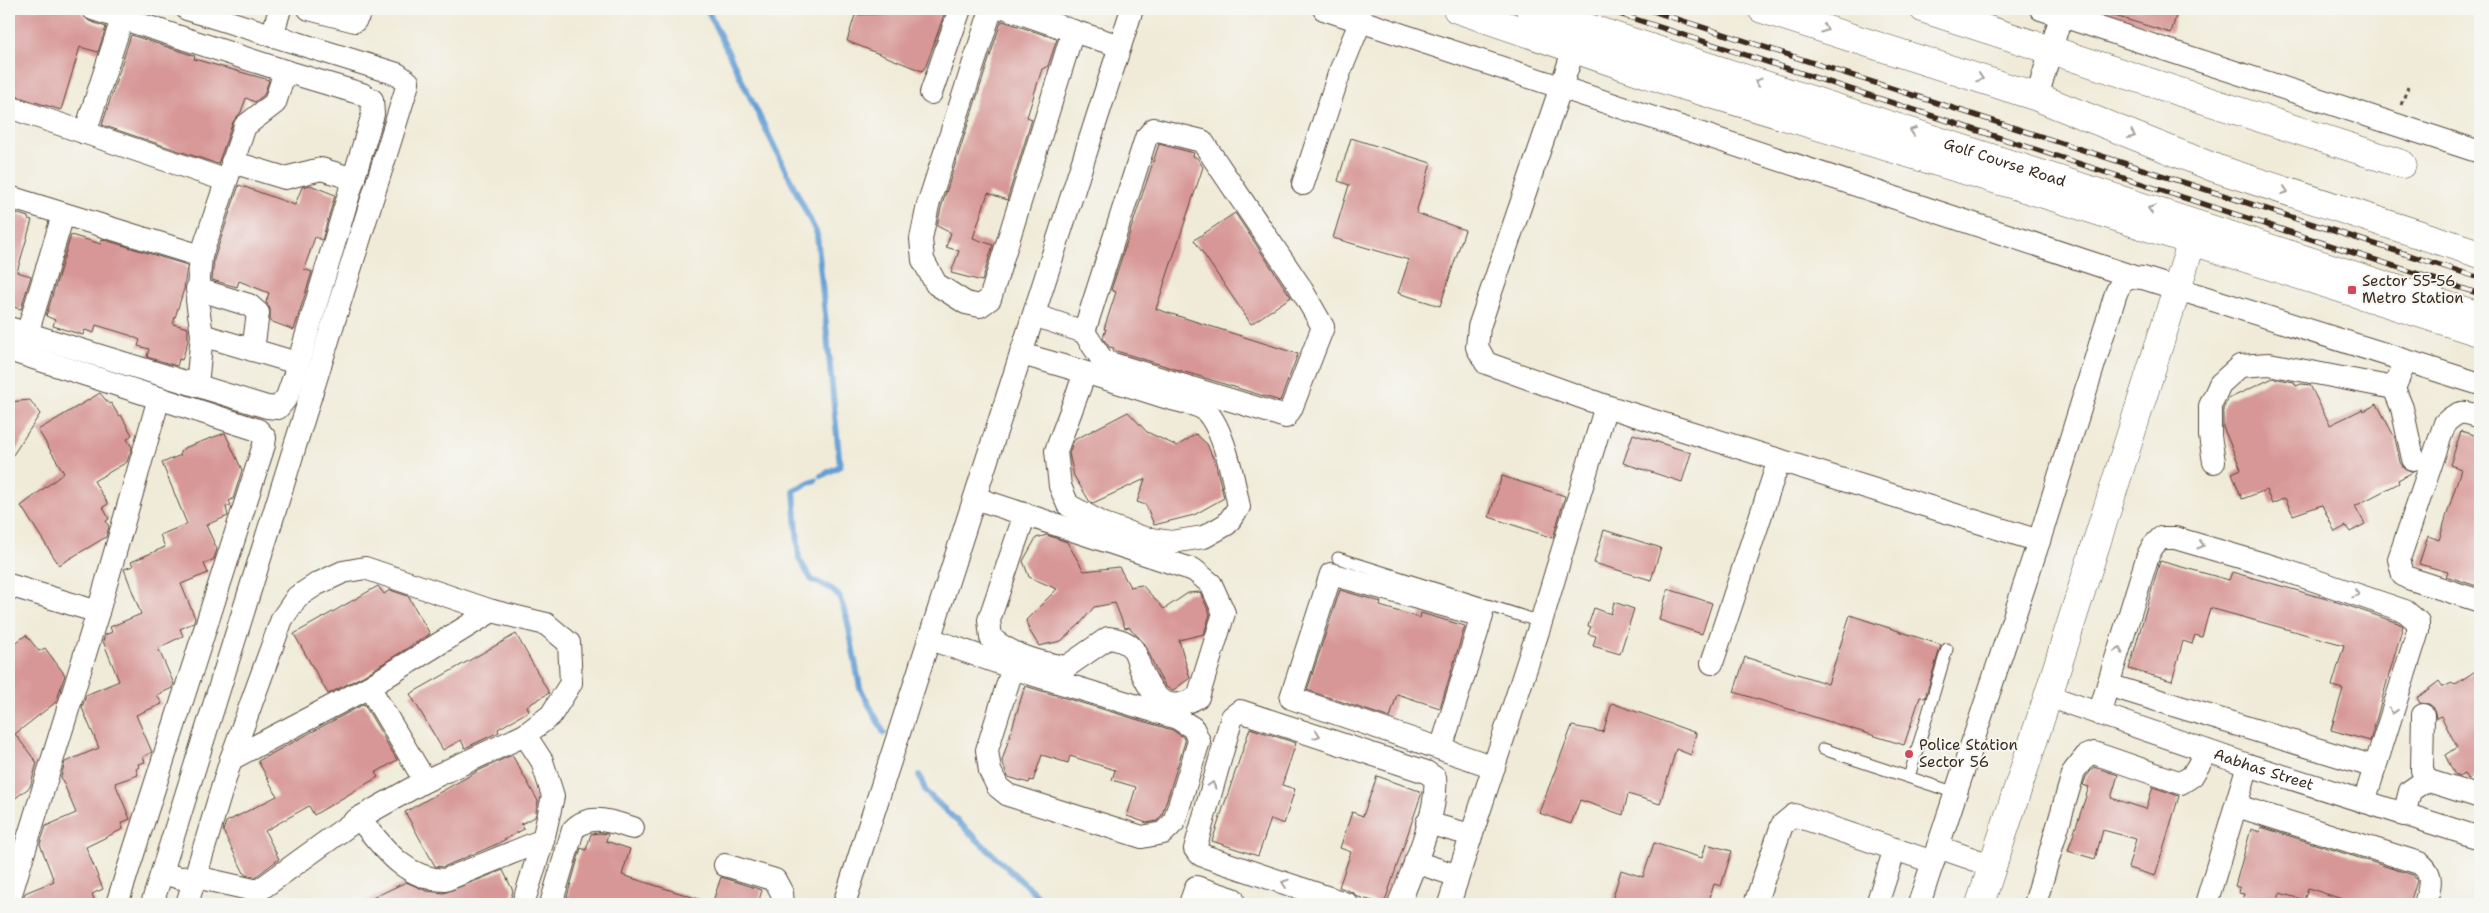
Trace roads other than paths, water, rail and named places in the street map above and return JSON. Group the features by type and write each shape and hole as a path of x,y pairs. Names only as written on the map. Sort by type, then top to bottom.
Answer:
{"main road":[{"path":"1457,9 1578,37"},
{"name":"Golf Course Road","path":"1530,9 1578,37 2479,324"},
{"path":"1762,9 2037,97 2215,168 2480,254"},
{"path":"1924,9 2402,164"},
{"path":"1980,904 2048,696 2194,233"}],"street":[{"path":"63,214 18,331 197,384 267,407 278,408 287,397 373,114 372,100 362,94 285,72 93,9"},
{"path":"152,904 408,82 396,74 187,9"},
{"path":"272,36 280,9"},
{"path":"309,9 355,21 362,9"},
{"path":"931,93 960,9"},
{"path":"997,9 990,13 928,205 921,239 923,260 936,284 966,303 980,306 990,299 1073,31"},
{"path":"1009,9 1120,46"},
{"path":"844,904 1132,9"},
{"path":"1324,9 2132,276 2480,384"},
{"path":"2037,97 2051,50 2055,11 2480,152"},
{"path":"85,133 122,19"},
{"path":"1303,184 1339,74 1361,20"},
{"path":"1578,37 1479,327 1477,347 1486,363 1606,406 2039,541"},
{"path":"197,384 202,335 197,289 200,256 245,126 275,104 285,72"},
{"path":"9,107 85,133 228,171 285,178 321,169 354,179"},
{"path":"1034,315 1084,332 1103,361 1286,417 1291,409 1323,327 1299,285 1202,142 1154,129 1146,138 1084,332"},
{"path":"9,196 200,256"},
{"path":"1919,904 2039,541 2116,293 2124,280 2132,276"},
{"path":"197,289 249,305 258,313 253,350"},
{"path":"202,335 297,363"},
{"path":"9,350 258,430 263,434 264,445 116,904"},
{"path":"1021,354 1085,372 1204,410 1214,424 1230,460 1239,507 1227,524 1204,537 1171,542 1144,538 1104,524 1068,505 1060,486 1056,451 1085,372"},
{"path":"2406,361 2394,388 2402,408 2413,459"},
{"path":"2214,462 2210,436 2210,406 2220,384 2240,366 2269,364 2394,388"},
{"path":"9,900 98,612 159,398"},
{"path":"1449,904 1541,622 1606,406"},
{"path":"2480,417 2466,412 2455,414 2446,423 2399,559 2403,575 2408,578 2480,601"},
{"path":"1712,663 1779,460"},
{"path":"975,498 1025,514 1194,570 1211,584 1224,613 1198,698 1184,705 1166,705 1154,696 1140,670 1134,649 1121,639 1108,638 1066,667 1042,663 1000,646 991,638 989,620 1025,514"},
{"path":"2099,714 2148,556 2153,546 2161,538 2175,538 2282,570 2405,611 2418,622 2418,631 2364,802"},
{"path":"164,866 180,878 196,877 262,897 359,818 425,781 525,735 551,715 571,682 569,642 546,624 492,611 365,568 343,572 317,584 297,597 282,619 231,759 196,877 187,904"},
{"path":"1441,749 1482,616 1330,574 1291,698 1441,749 1494,767"},
{"path":"9,585 98,612"},
{"path":"231,759 369,687 492,611"},
{"path":"930,639 1013,668 1177,718 1193,728 1199,740 1174,822 1162,833 1142,837 1008,795 998,787 990,771 987,750 1013,668"},
{"path":"2108,685 2375,767"},
{"path":"369,687 425,781"},
{"name":"Aabhas Street","path":"2048,696 2248,765 2480,838"},
{"path":"1347,904 1201,855 1195,848 1232,717 1240,711 1249,712 1426,772 1435,778 1436,788 1427,823 1399,904"},
{"path":"2423,715 2422,770 2426,780"},
{"path":"523,904 543,840 552,796 542,761 525,735"},
{"path":"2035,904 2074,771 2086,756 2094,753 2181,784 2192,776 2207,751"},
{"path":"2206,904 2248,765"},
{"path":"2426,780 2480,796"},
{"path":"2404,815 2410,791 2426,780"},
{"path":"2236,806 2419,863 2427,868 2430,877 2431,886 2425,904"},
{"path":"1755,904 1782,825 1794,815 1895,849 1993,866"},
{"path":"359,818 397,862 414,873 432,879 445,880 543,840"},
{"path":"551,904 573,830 580,822 600,818 633,828"},
{"path":"1427,823 1471,835"},
{"path":"1877,904 1895,849"},
{"path":"1415,862 1458,876"},
{"path":"725,865 775,880 782,893 783,904"},
{"path":"1190,904 1196,887 1232,900 1234,904"}],"lane":[{"path":"1338,558 1541,622"},
{"path":"1909,777 1947,649"},
{"path":"1823,749 1956,793"}],"waterway":[{"path":"707,9 817,234 840,466 821,476"},
{"path":"815,480 794,490 799,559 812,580 830,588 839,596 847,618 860,688 884,733"},
{"path":"919,775 926,792 1046,904"}],"railway":[{"path":"1604,9 2480,294"},
{"path":"1646,9 2480,278"}],"place":[{"name":"Sector 55-56 Metro Station","path":"2352,290"},
{"name":"Police Station Sector 56","path":"1909,754"}]}
